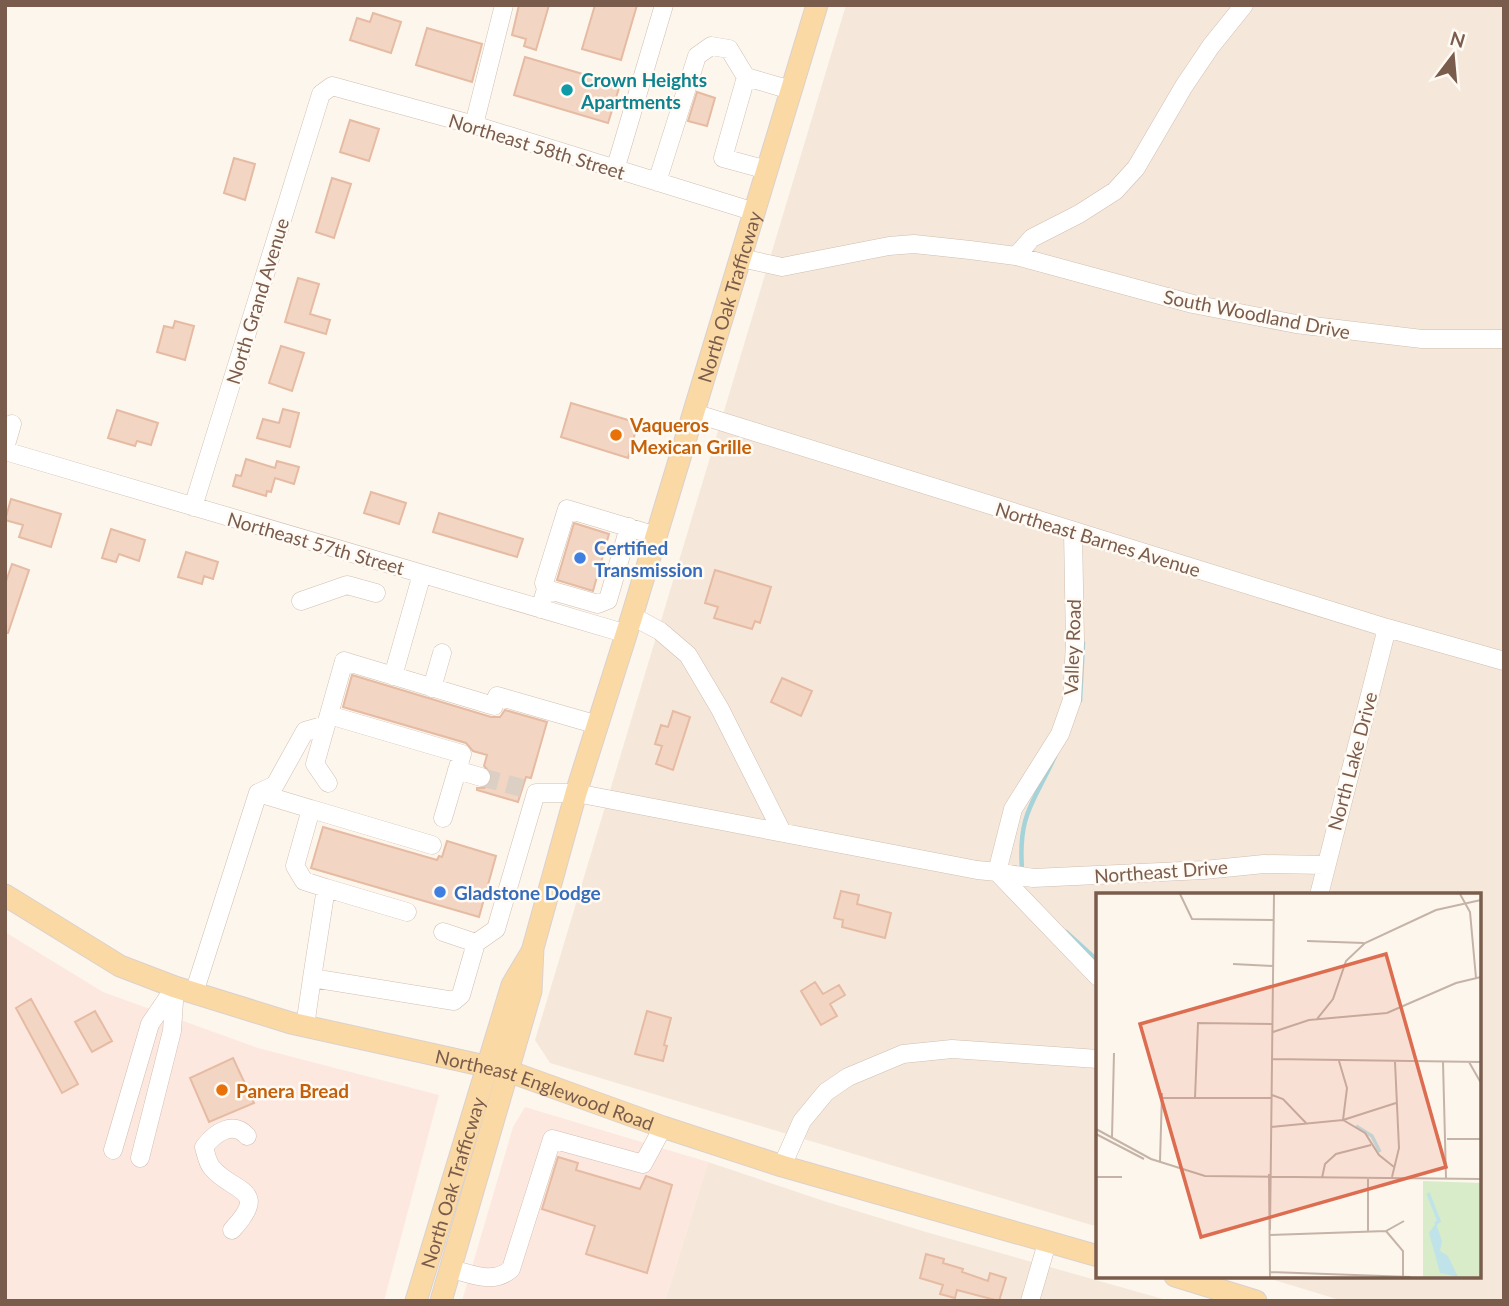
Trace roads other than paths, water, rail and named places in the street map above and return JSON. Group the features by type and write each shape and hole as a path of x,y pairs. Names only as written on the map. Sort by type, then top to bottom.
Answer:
{"main road":[{"name":"North Oak Trafficway","path":"442,1301 531,991 533,948 576,793 630,625 817,5"},
{"name":"Northeast Englewood Road","path":"5,895 120,966 185,990 305,1026 508,1072 782,1166 1096,1255"},
{"name":"North Oak Trafficway","path":"415,1301 512,985 533,948"},
{"path":"1183,1278 1256,1301"}],"street":[{"path":"474,125 503,5"},
{"path":"615,170 664,5"},
{"path":"1016,257 1032,238 1079,214 1115,191 1136,168 1184,86 1211,46 1244,5"},
{"path":"657,182 697,57 711,46 729,49 746,77 791,90"},
{"path":"746,77 723,158 767,170"},
{"name":"Northeast 58th Street","path":"321,94 332,86 474,125 755,212"},
{"name":"North Grand Avenue","path":"193,507 321,94"},
{"name":"South Woodland Drive","path":"741,258 782,267 889,246 914,244 1016,257 1193,304 1296,324 1422,339 1504,339"},
{"name":"Northeast Barnes Avenue","path":"694,413 1387,628 1504,661"},
{"path":"5,450 12,424"},
{"name":"Northeast 57th Street","path":"5,450 540,609 660,631 688,655 720,709 782,832"},
{"path":"540,609 546,589 544,583 566,509 657,536"},
{"path":"546,589 598,604 604,603 608,600 629,527"},
{"name":"Valley Road","path":"997,872 1013,809 1060,734 1072,700 1075,643 1073,531"},
{"path":"393,676 422,574"},
{"path":"301,601 347,585 376,593"},
{"name":"North Lake Drive","path":"1319,893 1387,628"},
{"path":"432,688 442,653"},
{"path":"328,783 315,764 344,661 494,706 497,696 598,725"},
{"path":"140,1158 185,990 258,793 275,785 305,731 327,720 462,754 443,818"},
{"path":"457,770 481,777"},
{"name":"Northeast Drive","path":"476,943 496,929 529,791 576,793 977,870 1033,878 1204,870 1264,864 1325,865"},
{"path":"258,793 432,845"},
{"path":"310,809 295,866 304,881 407,912"},
{"path":"997,872 1096,975"},
{"path":"305,1026 326,888"},
{"path":"313,978 454,1001 461,995 476,943 443,932"},
{"path":"113,1150 150,1024 185,990"},
{"path":"782,1166 802,1121 826,1092 848,1077 903,1054 952,1049 1096,1059"},
{"path":"451,1269 488,1279 504,1275 511,1269 552,1139 643,1164 663,1127"},
{"path":"232,1230 249,1207 248,1197 242,1189 213,1169 206,1159 204,1147 212,1137 223,1130 235,1128 242,1130 247,1136"},
{"path":"1030,1301 1047,1243"}],"waterway":[{"path":"1080,701 1083,643"},
{"path":"1022,869 1021,850 1025,821 1055,756"},
{"path":"1066,932 1096,959"}],"tunnel":[{"path":"481,777 522,788"}],"place":[{"name":"Crown Heights Apartments","path":"567,90"},
{"name":"Vaqueros Mexican Grille","path":"616,435"},
{"name":"Certified Transmission","path":"580,558"},
{"name":"Gladstone Dodge","path":"440,892"},
{"name":"Panera Bread","path":"222,1090"}]}
